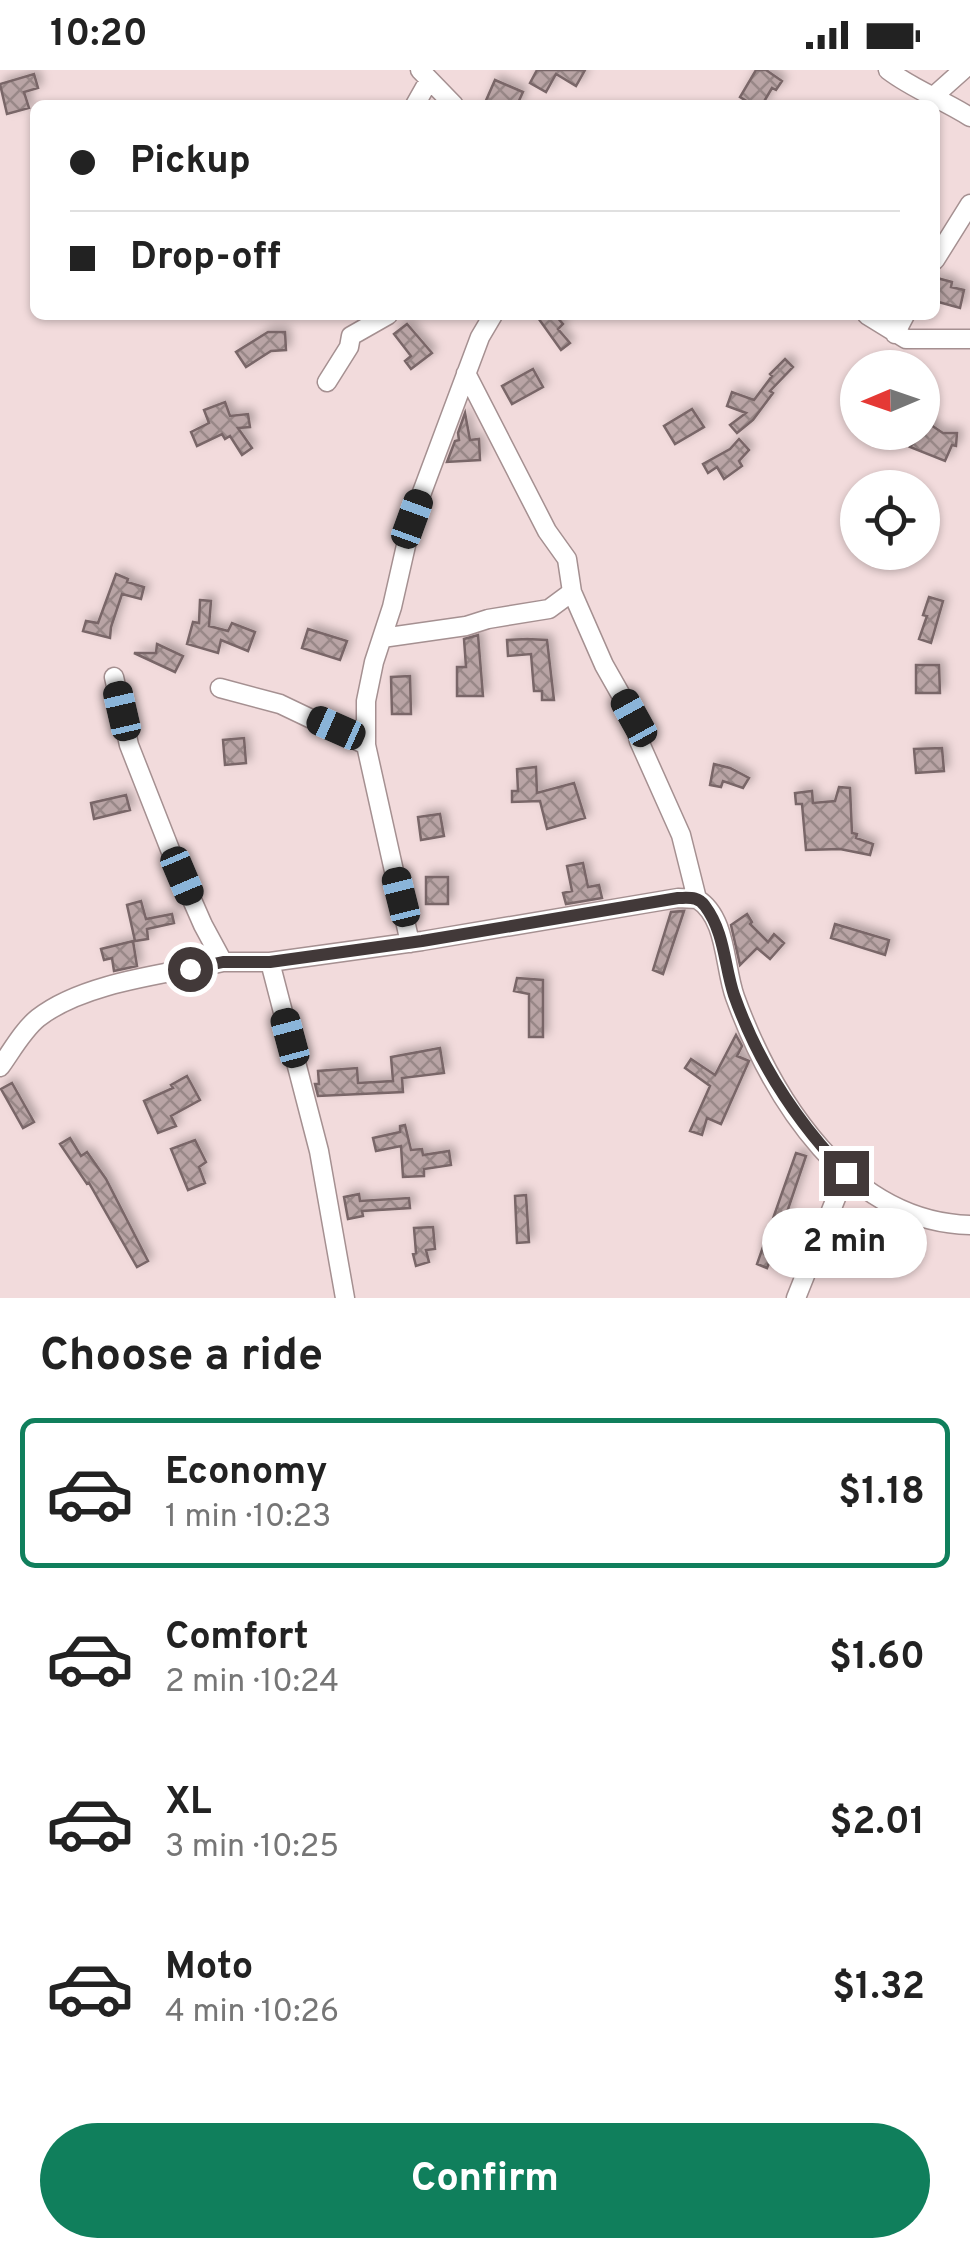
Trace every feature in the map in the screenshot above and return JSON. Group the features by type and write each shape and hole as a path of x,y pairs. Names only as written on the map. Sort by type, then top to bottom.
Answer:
{"street":[{"path":"888,70 914,90 935,94 970,117"},
{"path":"935,94 963,70"},
{"path":"417,100 424,76 449,100"},
{"path":"940,252 970,204"},
{"path":"327,382 349,347 351,336 379,320"},
{"path":"410,943 366,745 366,701 412,519 480,337 490,320"},
{"path":"873,320 906,339 970,339"},
{"path":"894,334 901,320"},
{"path":"466,374 547,531 567,559 572,592 604,666 634,718 639,742 681,835 696,898"},
{"path":"382,638 466,626 488,618 548,608 572,592"},
{"path":"114,677 130,745 171,852 223,962"},
{"path":"220,688 280,704 366,745"},
{"path":"0,1067 34,1020 62,1002 123,984 223,962 270,962 696,898 712,916 725,948 733,992 781,1096 815,1141 846,1173 893,1205 935,1220 970,1226"},
{"path":"270,962 320,1151 345,1298"},
{"path":"796,1298 846,1173"}],"building":[{"path":"537,70 585,70 576,86 556,74 546,92 530,83"},
{"path":"756,70 766,70 782,81 765,100 740,97"},
{"path":"34,74 38,88 24,92 29,108 7,114 0,84"},
{"path":"495,80 523,92 519,100 486,100"},
{"path":"940,279 964,290 960,308 940,302"},
{"path":"540,320 559,320 563,324 558,329 570,343 561,350"},
{"path":"407,324 432,353 411,369 405,361 411,356 394,334"},
{"path":"268,332 285,332 286,350 271,351 246,367 236,352"},
{"path":"785,359 793,367 770,391 773,393 753,420 737,433 730,425 746,413 727,406 732,392 754,400"},
{"path":"533,369 543,387 512,404 502,386"},
{"path":"225,402 230,416 248,414 250,427 238,428 252,448 242,455 230,436 225,439 222,434 197,446 191,432 209,423 204,410"},
{"path":"692,409 704,427 675,444 664,426"},
{"path":"465,413 470,440 479,439 480,460 447,462 455,441 459,440"},
{"path":"940,431 957,433 956,446 952,445 945,461 918,450 940,450"},
{"path":"739,439 749,450 739,461 742,466 724,479 717,467 708,473 703,464 730,449"},
{"path":"116,574 144,587 141,599 122,594 110,638 83,631 86,621 98,623"},
{"path":"929,597 943,601 931,643 919,639"},
{"path":"200,600 211,601 209,626 228,631 232,623 255,632 248,651 221,640 218,653 187,644 193,622 199,623"},
{"path":"308,629 347,641 340,660 302,648"},
{"path":"478,635 483,696 457,696 457,667 466,667 464,639"},
{"path":"507,640 547,640 554,700 542,700 542,691 534,691 531,654 508,656"},
{"path":"157,644 183,656 175,672 134,653 156,653"},
{"path":"916,665 939,665 940,693 916,693"},
{"path":"410,676 411,714 392,714 391,677"},
{"path":"244,738 246,763 225,765 223,740"},
{"path":"942,748 944,771 916,773 914,749"},
{"path":"714,764 749,778 743,788 723,781 721,787 710,785"},
{"path":"536,767 537,793 574,783 585,818 547,829 540,801 512,802 512,791 518,791 517,769"},
{"path":"839,787 850,788 852,833 873,844 870,855 840,849 806,850 802,804 796,804 795,793 812,791 813,803 835,801"},
{"path":"126,795 130,810 94,819 91,803"},
{"path":"440,814 444,836 421,840 418,817"},
{"path":"583,863 588,887 599,885 602,898 566,904 563,893 572,891 567,866"},
{"path":"426,877 448,877 448,904 426,904"},
{"path":"141,901 146,919 172,914 174,923 147,929 148,939 135,941 127,905"},
{"path":"684,911 663,974 653,970 671,912"},
{"path":"747,914 750,924 768,942 774,934 784,943 770,959 757,948 740,965 731,925"},
{"path":"835,924 889,940 885,955 831,938"},
{"path":"133,941 137,966 114,971 112,958 104,960 101,949"},
{"path":"517,978 543,980 543,1037 529,1037 529,994 514,991"},
{"path":"736,1035 742,1046 737,1056 749,1061 721,1124 707,1118 702,1135 690,1131 710,1086 685,1068 691,1059 715,1075"},
{"path":"440,1048 444,1073 402,1078 403,1092 318,1096 318,1071 357,1068 358,1083 393,1081 391,1057"},
{"path":"187,1076 200,1100 171,1116 176,1126 158,1133 144,1101 173,1088 171,1085"},
{"path":"12,1083 34,1122 23,1128 1,1089"},
{"path":"405,1125 411,1150 422,1149 423,1155 449,1151 451,1165 424,1169 424,1176 403,1177 401,1146 376,1151 373,1138 400,1132 400,1126"},
{"path":"70,1138 81,1156 87,1152 106,1179 148,1261 137,1267 89,1183 60,1144"},
{"path":"195,1140 206,1162 199,1167 205,1183 188,1190 171,1149"},
{"path":"796,1153 806,1156 784,1221 810,1230 796,1264 772,1255 767,1268 757,1264"},
{"path":"359,1194 360,1201 409,1198 410,1208 362,1211 363,1216 348,1219 344,1197"},
{"path":"526,1195 529,1242 517,1243 515,1196"},
{"path":"433,1227 435,1249 426,1250 429,1262 416,1266 414,1228"}],"route":[{"path":"190,969 422,941 696,898 712,916 725,948 733,992 781,1096 815,1141 846,1173"}]}
